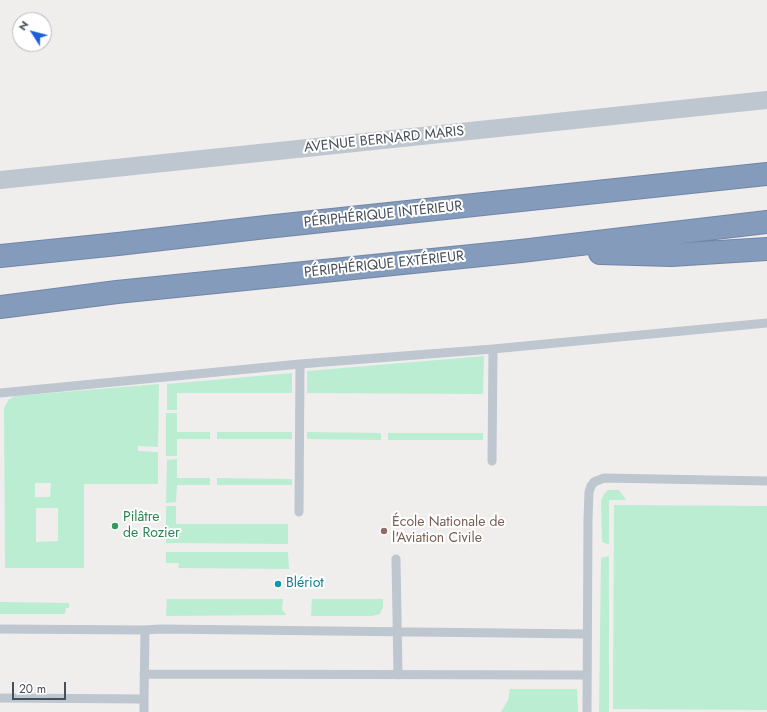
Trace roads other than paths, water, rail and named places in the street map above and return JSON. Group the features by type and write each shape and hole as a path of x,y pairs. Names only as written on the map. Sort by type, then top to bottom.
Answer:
{"highway":[{"name":"PÉRIPHÉRIQUE INTÉRIEUR","path":"0,256 767,174"},
{"name":"PÉRIPHÉRIQUE EXTÉRIEUR","path":"0,307 206,282 521,251 767,222"},
{"path":"521,251 671,255 767,249"}],"street":[{"name":"AVENUE BERNARD MARIS","path":"0,180 767,100"}],"lane":[{"path":"0,393 300,364 493,349 767,323"},
{"path":"492,461 493,349"},
{"path":"299,512 300,364"},
{"path":"587,712 586,675 589,492 594,482 604,478 767,481"},
{"path":"396,559 398,675"},
{"path":"0,629 161,629 398,633 587,634"},
{"path":"144,630 144,712"},
{"path":"144,674 586,675"},
{"path":"0,698 144,699"}],"place":[{"name":"Pilâtre de Rozier","path":"115,526"},
{"name":"École Nationale de l'Aviation Civile","path":"384,531"},
{"name":"Blériot","path":"278,584"}]}
